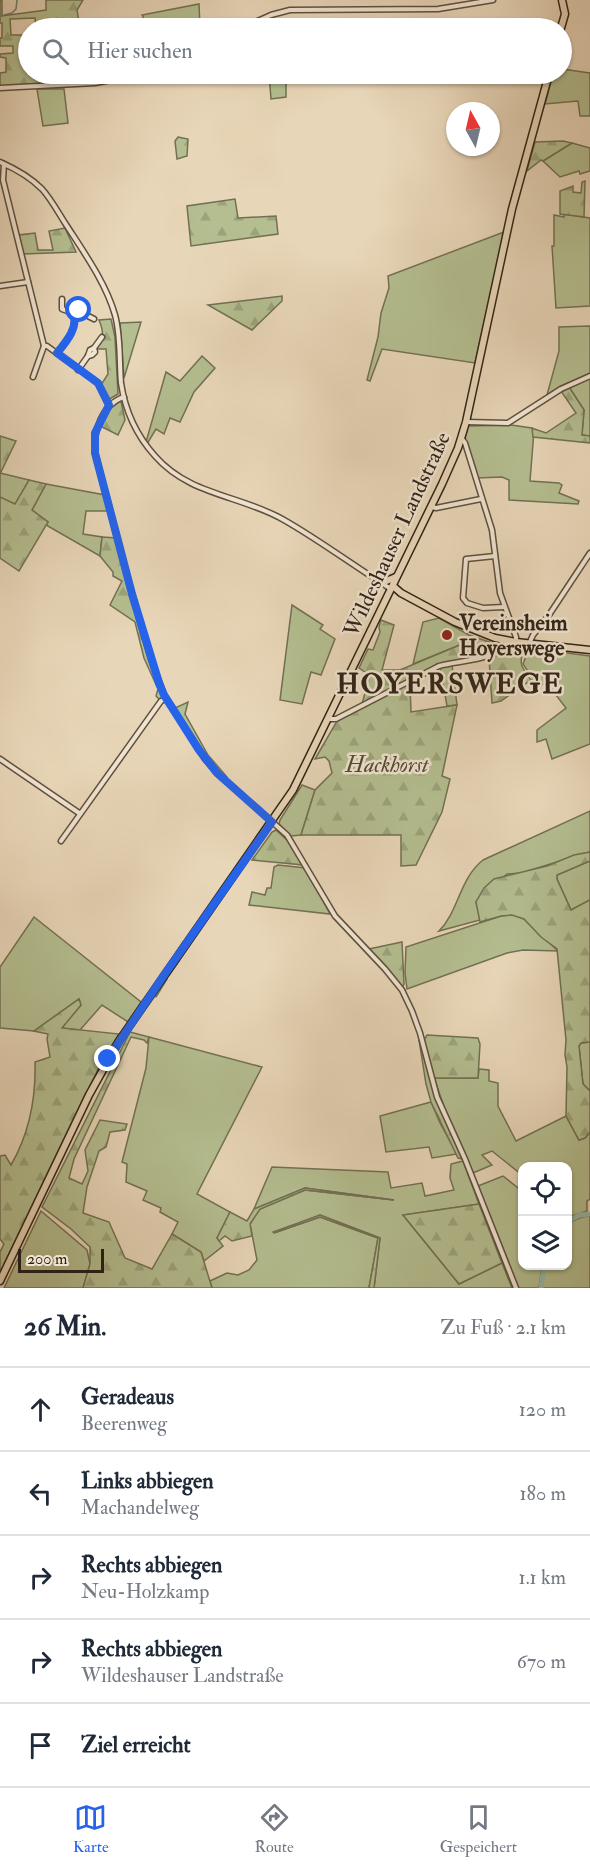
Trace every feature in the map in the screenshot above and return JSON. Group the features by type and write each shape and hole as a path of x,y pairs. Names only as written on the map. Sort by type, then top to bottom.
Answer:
{"main road":[{"path":"559,0 564,8 564,18"},
{"name":"Wildeshauser Landstraße","path":"0,1281 108,1059 293,790 432,507 466,422 512,209 546,84"},
{"path":"383,582 397,577"},
{"path":"392,588 465,627 512,642 590,650"},
{"path":"387,598 400,593"}],"street":[{"path":"264,18 285,10 438,9 493,0"},
{"path":"0,88 95,84"},
{"path":"33,377 44,346 3,180 2,163 24,174 43,190 75,238 109,299 119,339 124,397 134,426 156,457 191,485 259,507 284,519 392,588"},
{"path":"0,286 28,282"},
{"path":"62,299 62,309 73,313 76,318"},
{"path":"73,313 79,310 94,319"},
{"path":"57,353 70,337 76,318 81,316 80,312"},
{"path":"78,370 88,356 92,355 102,337"},
{"path":"44,346 98,383 109,405"},
{"path":"466,422 508,423 561,389 590,376"},
{"path":"124,397 114,400 109,405 95,433 95,453 135,605 151,659 167,699 199,750 217,773 287,835 335,916 402,990 420,1033 437,1097 465,1159 516,1288"},
{"path":"329,719 334,720 439,666 455,661 488,657 504,648 516,637 500,593 492,530 465,443 461,438"},
{"path":"432,507 481,499"},
{"path":"529,644 590,553"},
{"path":"495,556 466,559 464,598 467,603 483,608 504,607"},
{"path":"61,841 161,700 167,699"},
{"path":"0,759 80,813"}],"green space":[{"path":"0,0 2,0 2,16 46,10 46,0 83,0 77,10 78,18 10,19 11,35 18,35 18,84 54,84 0,86 0,73 6,72 6,58 0,57 0,54 13,53 13,46 0,46 2,23 0,23"},
{"path":"199,4 200,18 144,18 142,15"},
{"path":"572,70 590,73 590,116 580,116 578,101 545,104 550,84 572,84"},
{"path":"270,84 286,84 286,97 271,99"},
{"path":"37,89 64,89 68,123 43,126"},
{"path":"178,137 188,139 187,156 177,159 175,141"},
{"path":"535,142 572,143 543,161 541,160 527,171"},
{"path":"572,143 590,148 590,171 580,174 579,171 560,177 543,161"},
{"path":"585,181 584,217 560,214 560,191 573,186 573,192 581,193 582,182"},
{"path":"235,199 238,218 276,216 278,234 191,246 187,206"},
{"path":"564,214 590,218 590,306 556,308 552,246 554,246 554,215 564,217"},
{"path":"65,228 76,252 23,254 18,235 35,233 38,250 53,250 49,231"},
{"path":"504,232 475,363 382,349 370,381 367,380 378,337 381,313 389,288 388,276"},
{"path":"282,296 282,301 252,330 208,305"},
{"path":"111,319 115,337 118,394 108,400 101,385 108,374 106,349 97,349 97,347 103,334 99,320"},
{"path":"141,322 124,378 120,323"},
{"path":"590,326 590,374 561,386 547,395 559,351 559,327"},
{"path":"202,356 215,368 194,392 180,422 170,418 164,434 156,429 147,444 166,372 180,381"},
{"path":"590,377 590,436 582,435 584,410 569,387"},
{"path":"569,387 584,410 582,435 590,436 590,443 533,437 532,428 546,433 576,413 561,391"},
{"path":"121,401 125,420 118,435 100,426 111,406"},
{"path":"511,425 532,428 534,431 530,481 559,483 562,485 559,493 579,501 578,504 509,500 509,480 502,477 477,478 465,439 468,426"},
{"path":"0,436 16,441 0,474"},
{"path":"0,473 29,480 15,505 0,497"},
{"path":"29,480 46,484 32,510 48,522 19,571 0,558 0,497 15,504"},
{"path":"46,484 105,495 109,511 86,511 83,534 102,537 100,556 46,525 48,522 32,510"},
{"path":"102,537 117,538 164,697 160,700 156,696 158,689 144,658 135,622 110,605 122,581 113,576 113,572 100,556"},
{"path":"292,605 323,625 320,629 335,639 321,675 311,672 302,704 280,700"},
{"path":"439,618 469,635 504,647 488,656 473,657 467,642 413,664 423,622"},
{"name":"Hackhorst","path":"381,620 394,625 382,670 400,670 467,642 473,657 438,664 362,704 369,679 368,674 359,668 368,649 373,650 380,632"},
{"path":"529,648 590,656 590,744 552,759 546,739 537,742 537,730 566,708 546,682 541,685 533,679 523,664"},
{"path":"507,649 524,649 521,658 522,666 531,680 501,701 492,703 489,658"},
{"path":"452,665 457,705 447,706 440,667"},
{"name":"Hackhorst","path":"410,683 411,712 457,705 442,776 450,779 442,812 416,865 401,866 401,835 301,835 315,790 332,773 329,761 325,757 315,759 337,721"},
{"path":"188,702 185,714 208,755 227,777 225,778 205,755 175,708"},
{"path":"302,785 315,790 301,835 291,836 279,824"},
{"path":"590,811 590,852 521,873 507,874 476,902 480,920 439,931 451,914 469,876 483,860"},
{"path":"276,830 289,842 304,865 252,860 272,832"},
{"path":"590,852 590,861 557,875 571,910 590,900 590,1042 581,1043 579,1046 583,1084 590,1091 590,1132 585,1138 579,1140 566,1116 566,1040 557,949 541,937 524,919 512,915 480,922 476,902 484,888 494,879 547,866 574,855"},
{"path":"590,861 590,900 571,910 557,875"},
{"path":"278,865 306,868 330,914 249,905 252,892 265,895 267,888 271,888 274,867"},
{"path":"512,914 524,919 558,951 523,950 507,953 407,989 406,947"},
{"path":"34,917 141,1002 128,1022 102,1005 80,1030 61,1028 81,1005 79,999 34,1031 0,1028 0,967"},
{"path":"402,942 404,984 402,988 369,949"},
{"path":"79,999 81,1005 62,1028 119,1034 102,1061 0,1273 0,1252 4,1244 0,1239 0,1156 5,1155 11,1165 27,1128 34,1089 35,1062 50,1057 48,1034 34,1031"},
{"path":"130,1032 149,1037 147,1043 131,1037 74,1159 69,1178 82,1184 88,1171 85,1150 100,1120 127,1124 125,1130 110,1132 106,1147 99,1151 87,1187 83,1213 109,1222 125,1258 152,1269 172,1234 201,1252 212,1288 83,1288 90,1264 90,1247 42,1207"},
{"path":"427,1035 478,1038 480,1044 478,1078 434,1078 424,1040"},
{"path":"149,1037 262,1067 197,1194 230,1212 217,1238 223,1246 204,1261 201,1252 172,1234 178,1222 160,1212 161,1208 143,1200 147,1191 126,1182 127,1164 122,1162 146,1068"},
{"path":"419,1040 436,1099 462,1159 458,1158 431,1102"},
{"path":"590,1042 590,1091 583,1084 579,1046 581,1043"},
{"path":"479,1069 489,1070 489,1081 498,1083 498,1106 516,1141 566,1116 579,1140 585,1138 590,1132 590,1199 587,1201 587,1211 572,1216 572,1162 518,1162 518,1172 492,1151 482,1155 492,1165 473,1173 447,1115 434,1078 478,1078"},
{"path":"431,1102 457,1154 432,1158 429,1147 386,1152 380,1116"},
{"path":"463,1161 479,1204 403,1215 459,1284 502,1263 512,1288 374,1288 380,1238 320,1215 274,1233 320,1217 378,1238 369,1288 212,1288 210,1281 227,1273 238,1275 249,1270 257,1260 250,1224 260,1209 305,1190 394,1200 305,1188 254,1209 272,1167 388,1172 391,1188 422,1183 425,1196 454,1190 450,1178 451,1164"},
{"path":"503,1176 518,1188 518,1270 541,1270 539,1288 518,1288 478,1186"},
{"path":"305,1188 394,1200 305,1190 260,1209 250,1224 252,1236 232,1241 225,1236 219,1241 217,1238 230,1212 247,1221 254,1209"},
{"path":"479,1204 502,1263 459,1284 403,1215"},
{"path":"41,1211 87,1250 90,1264 83,1288 4,1288"},
{"path":"320,1215 380,1238 374,1288 369,1288 378,1238 320,1217 273,1232"},
{"path":"590,1216 590,1288 542,1288 544,1270 572,1270 572,1221"}],"waterway":[{"path":"0,16 12,13 16,9 17,0"},
{"path":"186,938 200,920"},
{"path":"176,953 183,942"},
{"path":"169,975 179,961"},
{"path":"156,997 167,979"},
{"path":"572,1219 590,1214"},
{"path":"541,1288 543,1270"}],"place":[{"name":"Vereinsheim Hoyerswege","path":"447,635"}],"district":[{"name":"HOYERSWEGE","path":"450,683"}],"route":[{"path":"79,310 73,313 76,318 70,337 57,353 98,383 109,405 95,433 95,453 132,594 159,683 164,695 205,759 217,773 272,822 122,1035 108,1059"}]}
